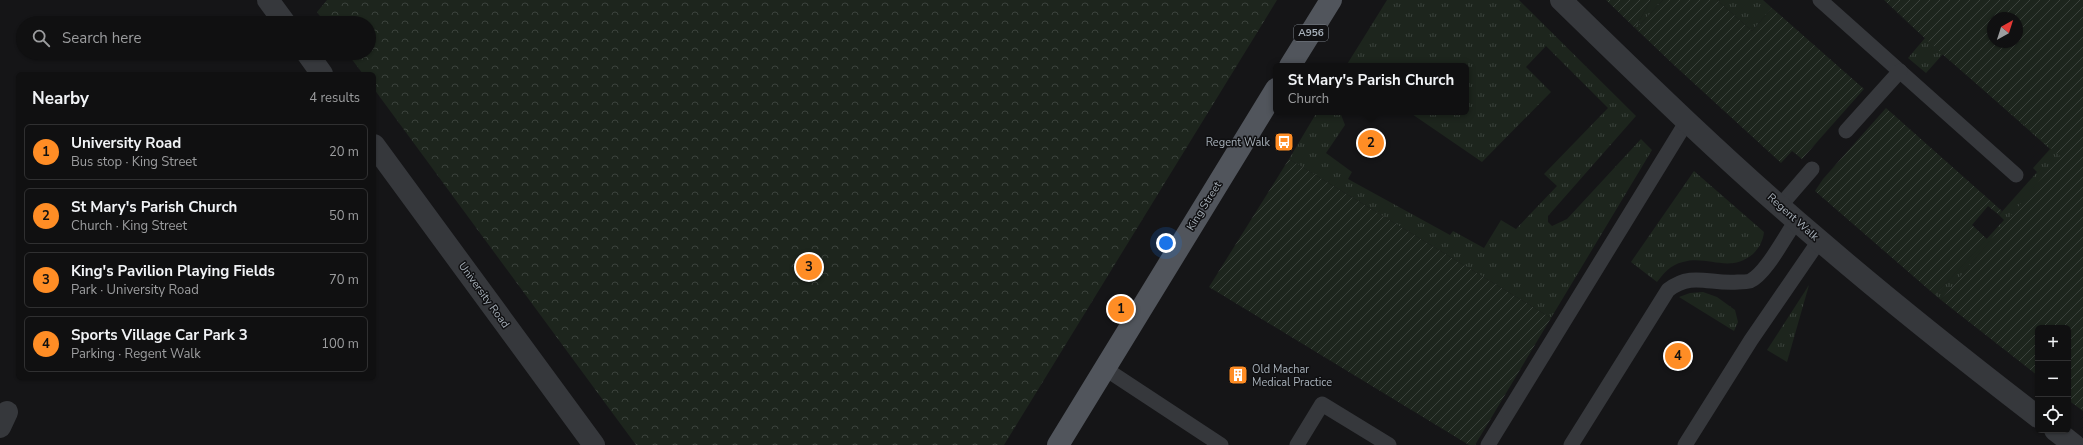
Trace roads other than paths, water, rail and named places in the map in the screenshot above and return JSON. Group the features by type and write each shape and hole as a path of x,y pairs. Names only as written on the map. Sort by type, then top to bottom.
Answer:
{"main road":[{"name":"A956","path":"1292,63 1331,0"},
{"name":"King Street","path":"1058,445 1273,94"}],"street":[{"path":"268,0 280,16"},
{"name":"Regent Walk","path":"1562,0 1687,121 1796,221 1922,326 2035,415"},
{"path":"312,60 321,72"},
{"name":"University Road","path":"376,148 594,445"},
{"path":"2059,433 2074,445"}],"lane":[{"path":"1820,0 2016,175"},
{"path":"1846,132 1900,71"},
{"path":"1488,445 1687,121"},
{"path":"1780,206 1812,169"},
{"path":"1571,445 1668,290 1678,282 1703,279 1727,283 1750,281 1762,273 1796,221"},
{"path":"1685,445 1751,340 1819,241"},
{"path":"1104,368 1221,445"},
{"path":"1297,445 1322,404 1390,445"}],"place":[{"name":"Regent Walk","path":"1284,142"},
{"name":"St Mary's Parish Church","path":"1371,143"},
{"name":"King's Pavilion Playing Fields","path":"809,267"},
{"name":"University Road","path":"1121,309"},
{"name":"Sports Village Car Park 3","path":"1678,356"},
{"name":"Old Machar Medical Practice","path":"1238,375"}]}
